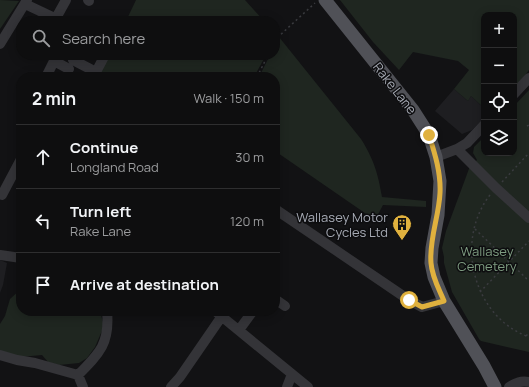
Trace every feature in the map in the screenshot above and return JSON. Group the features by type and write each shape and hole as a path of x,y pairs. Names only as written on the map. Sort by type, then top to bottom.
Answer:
{"main road":[{"name":"Rake Lane","path":"325,0 413,110 429,135 436,157 440,181 438,214 431,263 434,277 444,301 484,366 495,387"}],"street":[{"path":"58,16 66,0"},
{"path":"17,16 26,2 49,16"},
{"path":"0,44 16,18"},
{"path":"49,72 55,60"},
{"path":"60,60 90,72"},
{"path":"96,72 102,60"},
{"path":"517,91 529,78"},
{"path":"436,157 457,149 467,143 481,128"},
{"path":"457,149 529,218"},
{"path":"2,195 16,168"},
{"path":"280,212 409,300 422,307 444,301"},
{"path":"0,255 16,257"},
{"path":"280,302 285,306"},
{"path":"78,375 102,348 108,331 107,316"},
{"path":"186,387 173,384 218,316"},
{"path":"222,316 308,387"},
{"path":"239,330 250,316"},
{"path":"0,355 78,375"},
{"path":"287,387 292,374"},
{"path":"78,375 83,387"},
{"path":"509,387 517,382 529,381"}],"path":[{"path":"280,35 318,0"},
{"path":"260,72 266,60"},
{"path":"529,153 486,200 479,215 475,229 472,255 475,278 480,292 494,314 512,329 529,337"},
{"path":"475,229 529,280"},
{"path":"480,292 529,242"},
{"path":"526,336 529,333"}],"shaded area":[{"path":"454,89 468,101 471,96 481,105 481,121 472,130 462,134 435,111"},
{"path":"0,260 7,263 0,293"}],"green space":[{"path":"0,0 19,1 0,29"},
{"path":"136,0 245,0 259,16 128,16"},
{"path":"340,0 529,0 529,70 517,86 517,12 481,12 481,105 471,96 468,101 454,89 469,70 458,61 413,52 399,70 373,42"},
{"path":"280,38 361,139 375,167 382,197 426,201 426,207 383,205 375,220 280,154 280,72 262,72 268,60 280,60"},
{"path":"106,60 263,60 257,72 100,72"},
{"name":"Wallasey Cemetery","path":"529,90 529,352 481,341 479,339 452,292 444,263 442,248 446,231 470,166 477,160 473,153 474,147 481,140 481,156 517,156 517,103"},
{"path":"16,294 16,316 101,316 104,326 95,347 87,358 79,363 59,365 48,362 42,355 10,358 0,352 0,324 5,316 10,299"}],"place":[{"name":"Wallasey Motor Cycles Ltd","path":"402,241"}],"route":[{"path":"409,300 422,307 444,301 434,277 431,263 435,228 440,204 440,181 436,157 429,135"}]}
